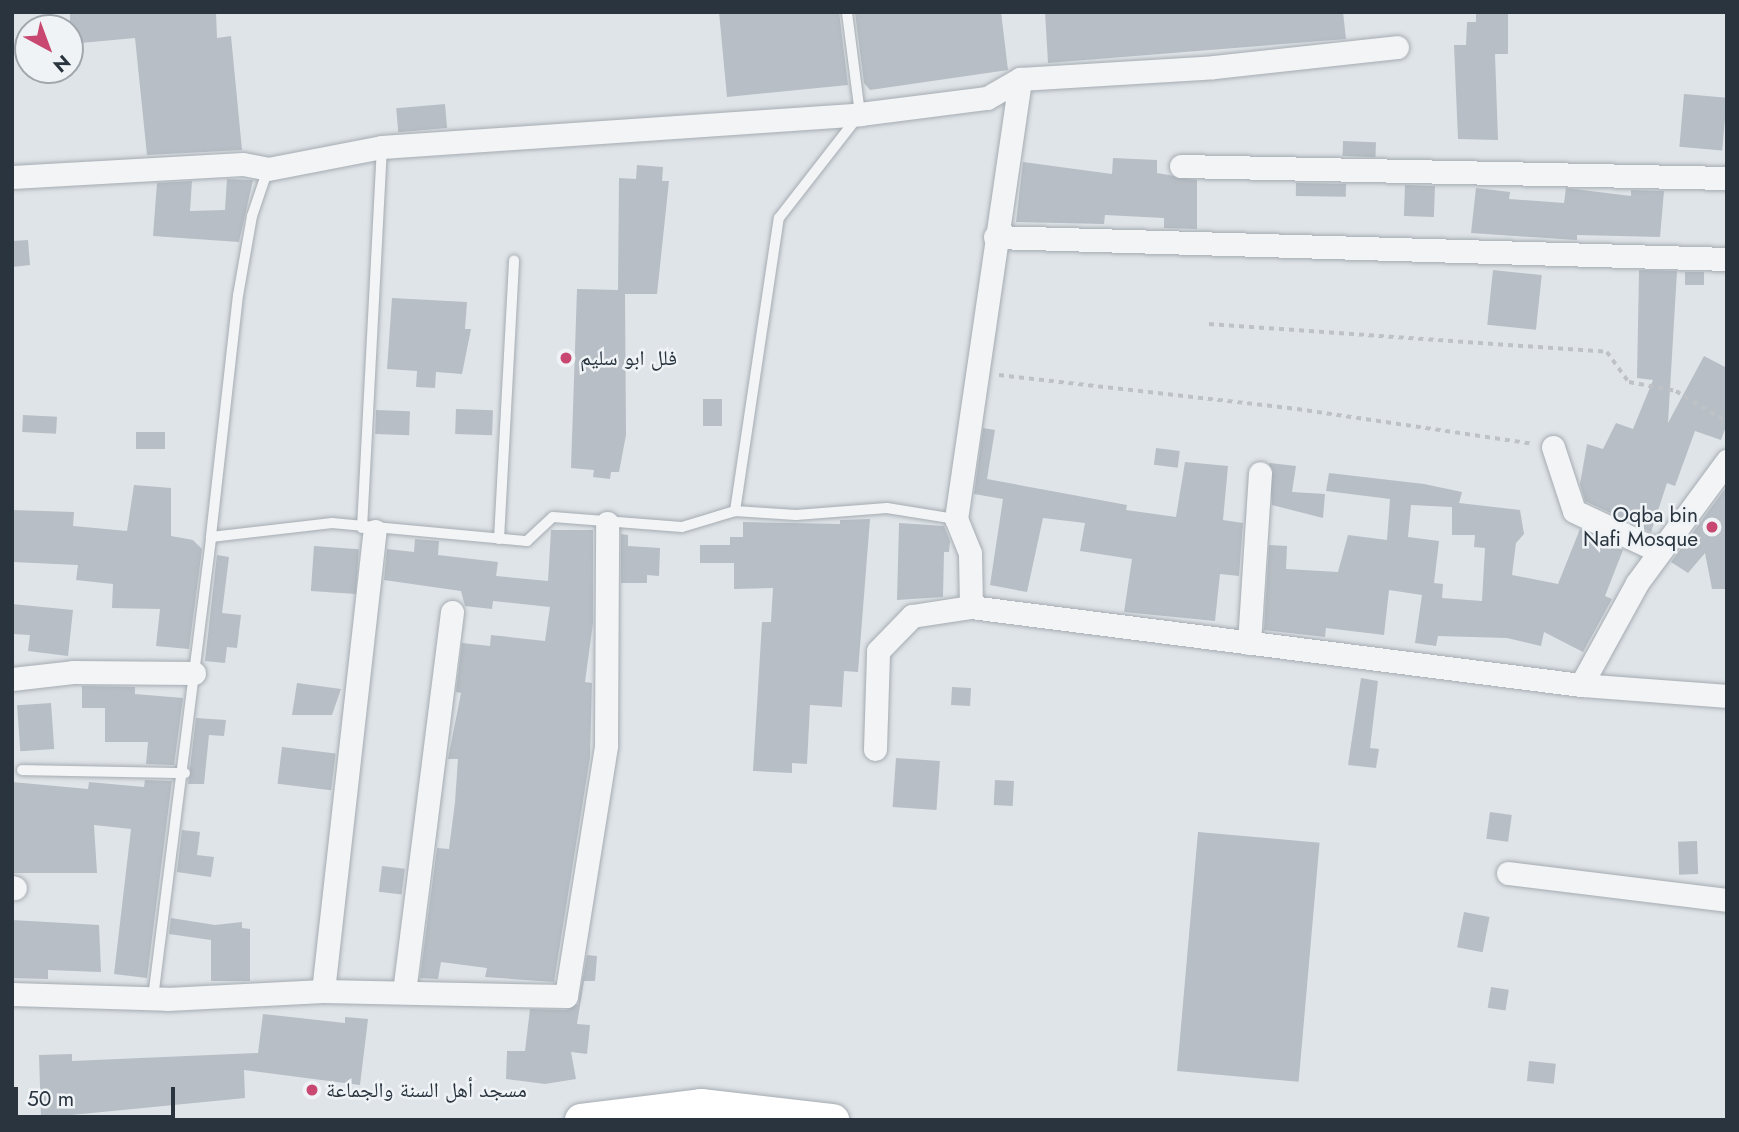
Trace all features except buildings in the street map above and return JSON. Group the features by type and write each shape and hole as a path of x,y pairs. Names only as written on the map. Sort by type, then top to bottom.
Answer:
{"street":[{"path":"12,177 243,164 268,169 382,147 860,114 987,98 1020,79 1214,67 1398,47"},
{"path":"971,607 970,553 956,519 1020,79"},
{"path":"1181,166 1727,178"},
{"path":"995,237 1727,259"},
{"path":"1553,447 1574,511 1659,551"},
{"path":"1581,685 1659,551 1727,461"},
{"path":"1249,643 1260,473"},
{"path":"12,994 153,998 323,991 566,996 606,745 607,523"},
{"path":"323,991 369,529"},
{"path":"875,749 878,651 912,616 971,607 1581,685 1727,696"},
{"path":"404,992 452,611"},
{"path":"12,679 73,672 194,673"},
{"path":"1508,873 1727,900"},
{"path":"581,1120 701,1105 833,1120"}],"lane":[{"path":"735,511 779,218 860,114 847,12"},
{"path":"369,529 382,147"},
{"path":"153,998 185,773 238,295 268,169"},
{"path":"499,539 514,260"},
{"path":"211,537 332,523 369,529 527,541 553,517 682,527 735,511 796,515 887,508 956,519"},
{"path":"22,770 185,773"}],"path":[{"path":"1209,324 1606,352 1629,382 1676,391 1727,422"},
{"path":"978,372 1297,409 1553,447"}],"place":[{"name":"فلل ابو سليم","path":"566,358"},
{"name":"Oqba bin Nafi Mosque","path":"1712,527"},
{"name":"مسجد أهل السنة والجماعة","path":"312,1090"}]}
